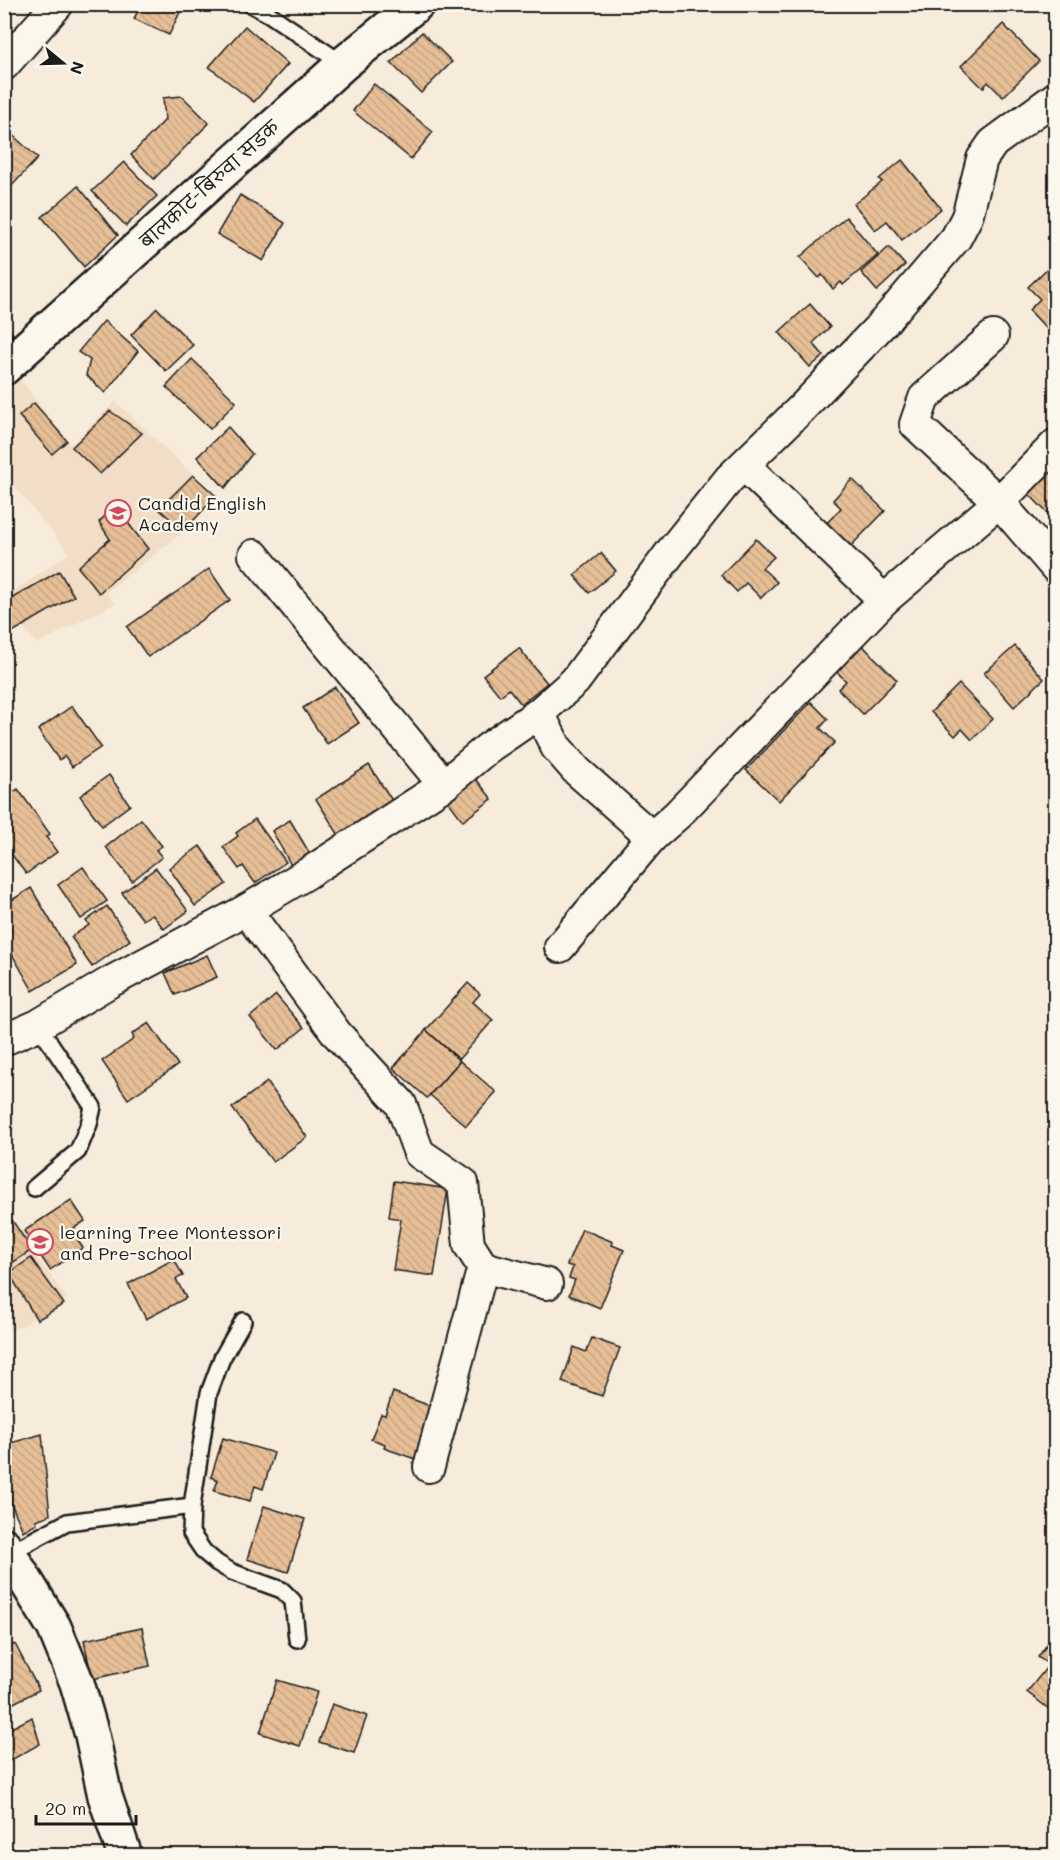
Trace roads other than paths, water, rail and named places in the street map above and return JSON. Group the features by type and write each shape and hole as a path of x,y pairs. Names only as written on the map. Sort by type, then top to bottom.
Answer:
{"main road":[{"name":"बालकोट-बिरुवा सडक","path":"4,368 343,64 417,4"},
{"path":"7,1549 54,1627 76,1683 92,1735 105,1796 125,1856"}],"street":[{"path":"4,65 58,4"},
{"path":"4,1040 38,1025 111,982 246,910 308,873 444,786 488,748 539,713 575,681 673,549 729,480 884,322 957,238 967,218 982,159 993,143 1056,97"},
{"path":"993,336 924,399 915,424 999,502 1056,568"},
{"path":"560,947 652,837 677,815 884,600 999,502 1056,444"},
{"path":"744,465 884,600"},
{"path":"254,555 444,786"},
{"path":"539,713 556,747 577,771 652,837"},
{"path":"246,910 337,1034 401,1104 419,1154 463,1183 469,1245 483,1267 547,1284"},
{"path":"429,1467 483,1267"}],"lane":[{"path":"250,4 270,14 343,64"},
{"path":"34,1188 78,1151 93,1107 38,1025"},
{"path":"243,1321 222,1358 209,1393 192,1506 191,1533 204,1552 232,1572 282,1590 293,1600 297,1640"},
{"path":"7,1549 67,1521 192,1506"}],"place":[{"name":"Candid English Academy","path":"118,513"},
{"name":"learning Tree Montessori and Pre-school","path":"40,1242"}]}
